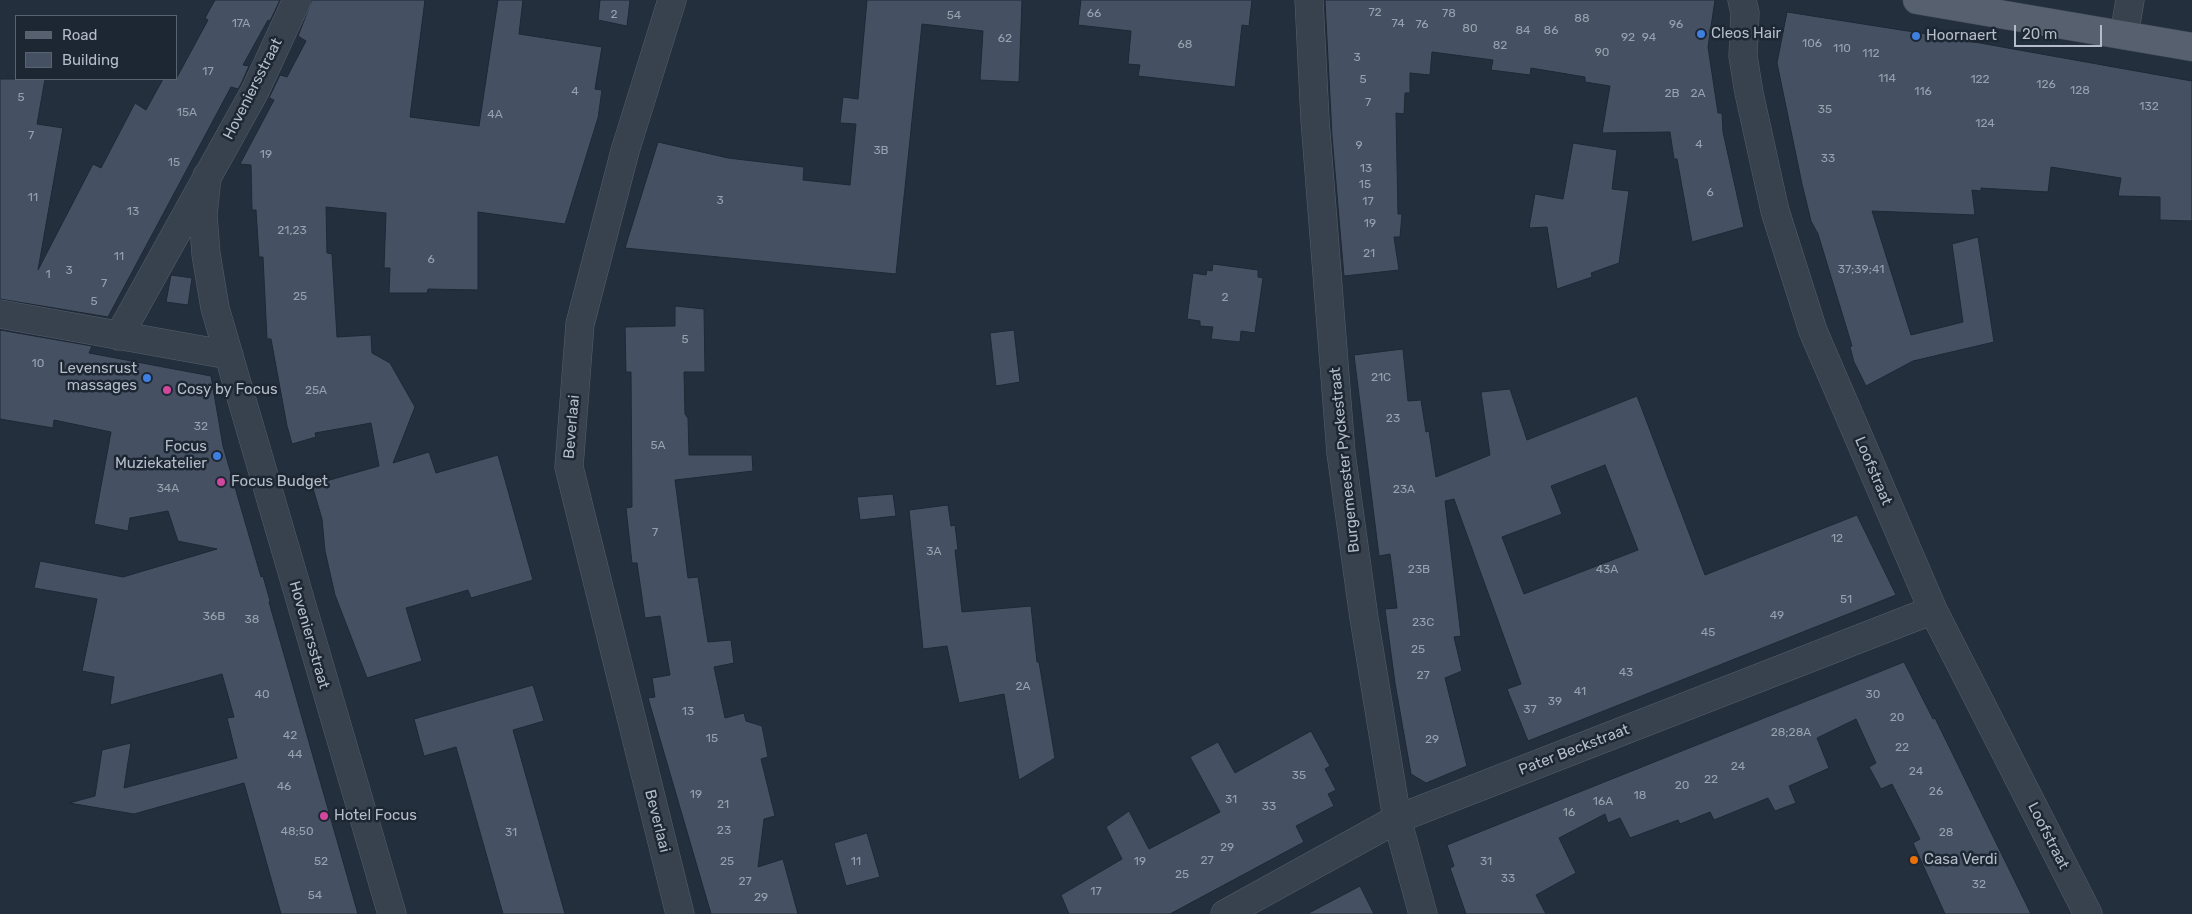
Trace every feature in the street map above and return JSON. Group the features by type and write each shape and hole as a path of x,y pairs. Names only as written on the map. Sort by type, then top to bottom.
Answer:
{"main road":[{"path":"1917,0 2192,47"}],"street":[{"name":"Hoveniersstraat","path":"119,336 254,91 297,0"},
{"name":"Beverlaai","path":"672,0 625,151 580,324 569,467 680,914"},
{"name":"Burgemeester Pyckestraat","path":"1309,0 1315,120 1341,453 1364,618 1397,819 1424,914"},
{"name":"Loofstraat","path":"1742,0 1745,13 1743,56 1775,211 1813,331 1933,610 2088,914"},
{"path":"2124,35 2130,0"},
{"name":"Hoveniersstraat","path":"207,176 203,215 206,254 215,308 392,914"},
{"path":"0,314 229,356"},
{"name":"Pater Beckstraat","path":"1225,914 1397,819 1933,610"}],"building":[{"path":"215,0 280,0 270,21 268,20 243,65 249,66 241,84 238,89 231,87 108,317 0,299 0,79 45,80 37,124 63,128 38,270 93,164 101,168 135,103 146,110 162,80 178,80 178,75 208,20 205,18"},
{"path":"312,0 425,0 410,117 479,126 498,0 523,0 519,34 602,47 595,89 602,90 598,118 565,224 478,212 478,290 428,289 427,293 389,293 390,268 384,268 386,213 326,207 327,253 332,254 337,337 371,335 372,353 390,363 415,407 393,463 429,452 436,473 498,455 533,580 471,598 468,590 406,608 422,661 367,678 335,595 325,551 322,519 312,485 379,466 371,423 315,433 316,437 292,444 271,339 267,339 263,257 259,257 256,210 252,210 251,165 240,164 274,100 269,98 280,75 287,77 306,41 298,36"},
{"path":"600,0 630,0 627,26 598,20"},
{"path":"867,0 1022,0 1019,82 980,80 983,31 922,24 896,274 625,248 658,142 728,158 804,167 803,180 850,185 856,124 840,123 843,97 858,99"},
{"path":"1081,0 1252,0 1249,26 1242,25 1235,87 1138,76 1140,65 1128,64 1131,31 1078,25"},
{"path":"1325,0 1715,0 1708,47 1718,113 1722,113 1723,132 1744,227 1692,242 1677,159 1674,159 1670,132 1602,133 1610,86 1585,82 1585,77 1531,68 1530,75 1491,70 1493,60 1432,52 1430,75 1410,73 1410,93 1405,93 1404,114 1396,113 1398,214 1402,214 1400,237 1394,237 1399,270 1344,276 1332,136"},
{"path":"1787,12 1952,38 2192,81 2192,221 2160,220 2160,197 2118,196 2121,178 2051,167 2048,192 1981,188 1981,191 1972,190 1975,215 1872,211 1911,335 1963,322 1952,244 1978,237 1994,342 1913,361 1866,386 1854,362 1850,347 1852,346 1818,234 1811,221 1802,184 1777,63"},
{"path":"1573,143 1617,150 1612,189 1629,191 1619,263 1591,273 1592,277 1557,289 1547,227 1529,228 1535,194 1563,199"},
{"path":"1213,264 1258,270 1258,277 1263,278 1255,333 1241,331 1240,342 1211,339 1213,327 1200,326 1200,321 1187,319 1193,273 1206,275 1207,270 1212,271"},
{"path":"171,275 192,278 188,305 166,302"},
{"path":"675,306 704,309 705,372 684,372 685,414 688,418 689,455 752,455 753,471 675,480 688,578 698,577 708,642 731,640 734,663 714,667 725,718 744,713 746,721 762,726 768,757 761,759 775,816 764,819 758,867 783,859 798,914 711,914 648,698 655,697 652,678 670,675 660,616 645,618 637,563 632,563 626,508 632,507 631,372 626,372 625,327 675,326"},
{"path":"0,330 92,346 89,353 211,376 223,446 261,577 263,576 358,914 281,914 244,783 134,814 69,803 95,796 102,750 131,743 124,788 237,758 227,718 234,717 222,674 110,705 114,677 82,671 97,599 34,588 40,561 123,577 217,549 178,541 168,511 130,518 128,531 94,524 111,432 54,420 53,428 0,419"},
{"path":"1014,330 1020,382 996,386 990,333"},
{"path":"1403,349 1408,401 1421,400 1426,432 1429,431 1436,477 1490,455 1481,392 1510,389 1527,440 1637,396 1705,575 1857,515 1896,595 1528,741 1507,689 1521,684 1454,499 1445,501 1461,636 1454,637 1462,671 1445,678 1467,766 1426,783 1411,774 1395,683 1385,609 1397,608 1390,554 1379,556 1354,355","holes":["1605,465 1638,550 1524,594 1502,537 1562,514 1551,486"]},
{"path":"893,494 896,516 860,520 857,497"},
{"path":"948,505 951,526 955,525 958,550 955,550 962,612 1031,606 1037,662 1039,662 1055,758 1019,780 1004,694 959,703 947,646 923,649 909,510"},
{"path":"1904,662 1933,719 1935,718 2031,914 1945,914 1913,843 1920,839 1892,784 1881,789 1869,767 1876,763 1856,719 1817,738 1829,768 1789,786 1796,803 1775,811 1768,798 1714,820 1710,812 1680,824 1678,820 1630,838 1620,818 1608,823 1605,814 1559,838 1576,873 1536,895 1546,914 1466,914 1450,868 1454,866 1447,845"},
{"path":"533,685 544,721 513,730 565,914 503,914 456,747 424,756 414,719"},
{"path":"1311,731 1330,766 1325,769 1336,790 1328,794 1334,806 1296,826 1304,842 1170,914 1069,914 1061,895 1122,859 1106,827 1129,811 1149,849 1220,812 1190,757 1218,742 1235,773"},
{"path":"867,833 880,877 846,886 834,843"},
{"path":"1360,886 1374,914 1307,914"}],"place":[{"name":"Cleos Hair","path":"1701,34"},
{"name":"Hoornaert","path":"1916,36"},
{"name":"Levensrust massages","path":"147,378"},
{"name":"Cosy by Focus","path":"167,390"},
{"name":"Focus Muziekatelier","path":"217,456"},
{"name":"Focus Budget","path":"221,482"},
{"name":"Hotel Focus","path":"324,816"},
{"name":"Casa Verdi","path":"1914,860"}]}
